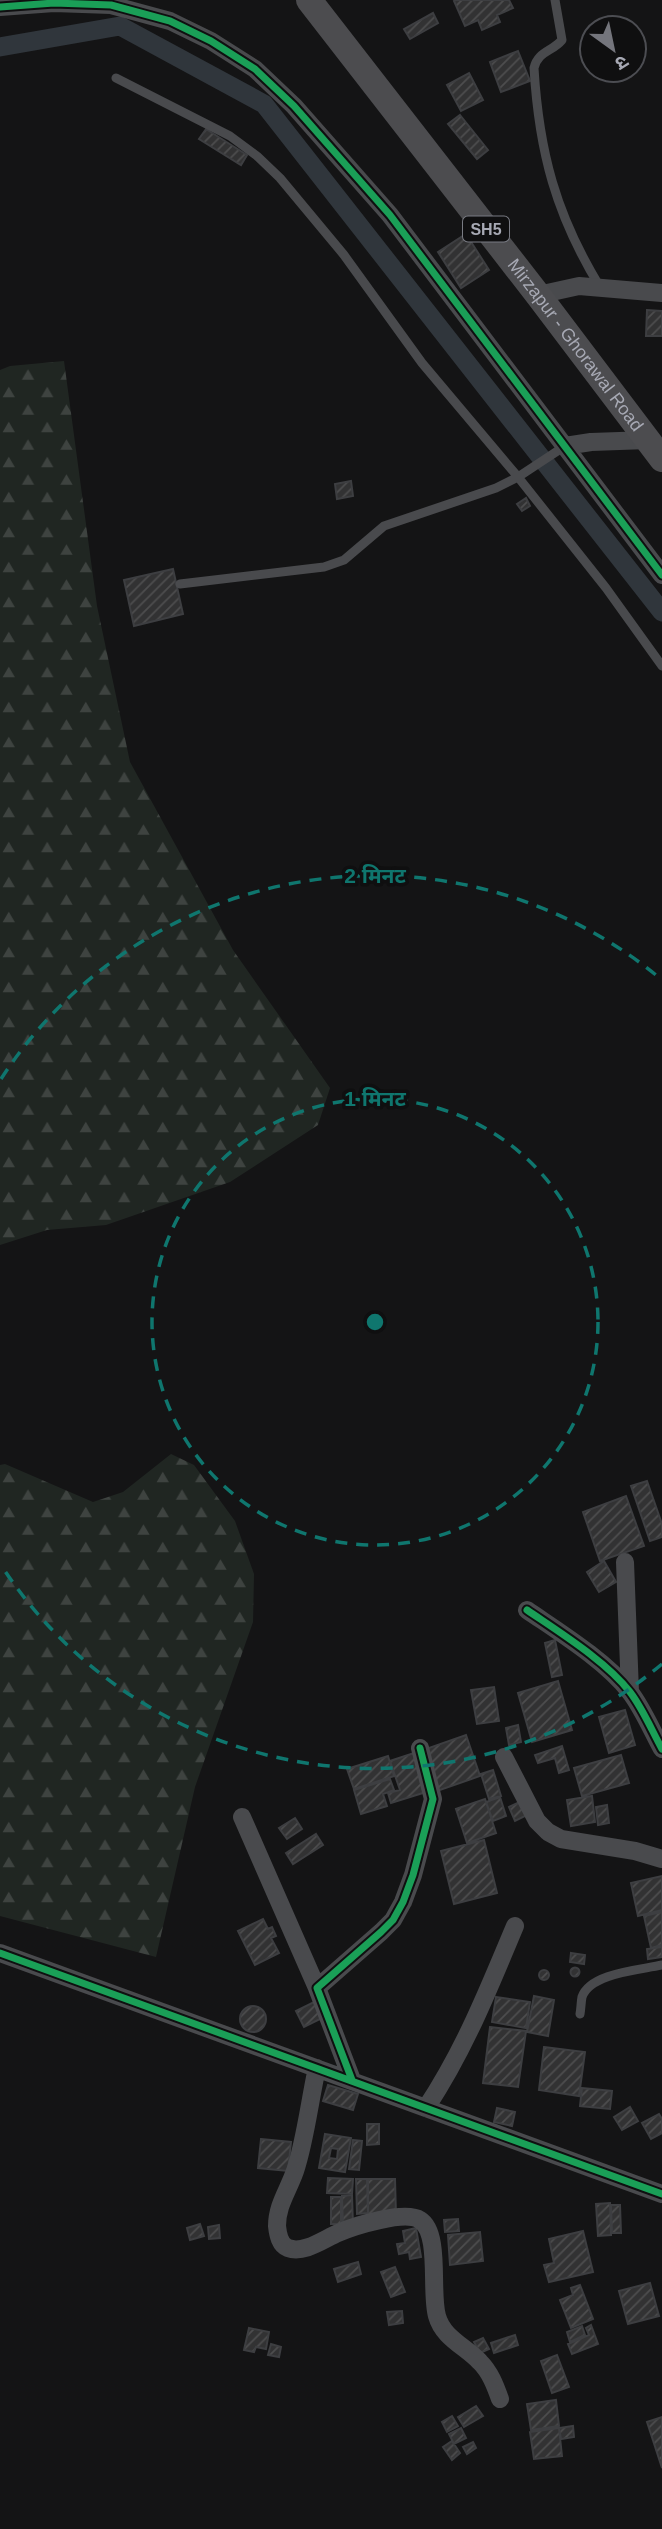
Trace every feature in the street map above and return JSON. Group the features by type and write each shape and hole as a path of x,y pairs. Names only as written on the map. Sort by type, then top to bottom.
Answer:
{"main road":[{"name":"Mirzapur - Ghorawal Road","path":"309,0 655,450"}],"street":[{"path":"0,7 112,3 170,21 211,41 255,69 294,106 390,215 562,448 662,575"},
{"path":"538,295 579,286 662,293"},
{"path":"562,448 578,443 655,450"},
{"path":"625,1562 630,1692"},
{"path":"527,1610 574,1642 630,1692 662,1749"},
{"path":"317,1988 381,1933 393,1920 403,1902 433,1799 420,1748"},
{"path":"504,1757 537,1821 548,1832 571,1842 635,1851 662,1859"},
{"path":"242,1817 317,1988 352,2080"},
{"path":"426,2108 451,2070 474,2023 515,1926"},
{"path":"0,1953 662,2193"},
{"path":"317,2068 295,2171 281,2200 277,2226 280,2241 287,2248 306,2248 363,2224 402,2217 414,2217 422,2221 431,2234 433,2287 438,2320 445,2332 488,2371 500,2399"}],"lane":[{"path":"555,0 562,40 542,53 536,59 534,68 544,149 561,212 600,287"},
{"path":"116,79 230,136 280,178 344,255 422,363 522,475 662,666"},
{"path":"180,584 324,567 344,560 384,526 473,497 522,475 562,448"},
{"path":"580,2014 582,1996 595,1982 607,1976 662,1965"}],"green space":[{"path":"64,361 97,606 130,762 233,950 330,1088 318,1125 230,1182 106,1225 47,1230 0,1245 0,370 10,366"},
{"path":"171,1454 194,1465 235,1521 254,1574 253,1622 195,1787 156,1957 0,1916 0,1465 5,1464 93,1502 123,1492"}],"building":[{"path":"509,0 513,8 497,15 500,22 482,30 478,20 465,26 454,1"},
{"path":"433,13 438,23 410,39 404,29"},
{"path":"518,51 530,81 501,92 490,62"},
{"path":"469,73 483,100 461,111 447,85"},
{"path":"460,115 488,150 477,159 448,124"},
{"path":"206,129 247,155 241,165 199,139"},
{"path":"466,234 489,270 461,288 438,252"},
{"path":"647,310 662,311 662,336 646,336"},
{"path":"351,481 353,496 337,499 335,484"},
{"path":"526,498 530,506 522,511 517,504"},
{"path":"173,569 183,614 134,626 124,580"},
{"path":"647,1481 662,1524 662,1537 650,1541 631,1486"},
{"path":"626,1496 644,1546 600,1561 583,1512"},
{"path":"604,1561 616,1582 599,1592 587,1572"},
{"path":"555,1640 562,1675 552,1677 545,1643"},
{"path":"558,1681 572,1730 532,1742 518,1693"},
{"path":"494,1687 499,1721 477,1724 471,1690"},
{"path":"625,1710 635,1745 609,1753 599,1717"},
{"path":"518,1725 521,1742 509,1745 506,1728"},
{"path":"466,1735 480,1776 437,1791 423,1750"},
{"path":"562,1746 569,1770 559,1773 555,1758 538,1763 535,1755"},
{"path":"414,1753 426,1792 391,1803 388,1793 400,1790 390,1761"},
{"path":"621,1755 629,1783 582,1796 574,1768"},
{"path":"388,1756 394,1776 354,1789 347,1769"},
{"path":"493,1770 501,1796 489,1799 481,1774"},
{"path":"390,1779 394,1790 383,1794 387,1806 361,1814 354,1790"},
{"path":"592,1796 595,1822 571,1826 567,1800"},
{"path":"500,1797 506,1816 493,1821 486,1802"},
{"path":"485,1799 496,1833 467,1843 456,1809"},
{"path":"524,1800 531,1813 515,1821 509,1807"},
{"path":"607,1805 609,1823 598,1825 596,1807"},
{"path":"295,1818 302,1829 287,1839 279,1828"},
{"path":"316,1834 323,1845 293,1864 286,1853"},
{"path":"484,1840 497,1893 454,1904 441,1851"},
{"path":"662,1876 662,1910 638,1916 631,1883"},
{"path":"662,1912 662,1945 651,1948 644,1916"},
{"path":"263,1919 268,1929 272,1927 276,1936 271,1938 279,1953 255,1965 238,1931"},
{"path":"662,1947 662,1957 648,1959 647,1949"},
{"path":"571,1953 585,1955 584,1964 570,1962"},
{"path":"575,1967 580,1972 575,1977 570,1972"},
{"path":"544,1970 548,1971 548,1979 544,1980 540,1979 539,1975 540,1971"},
{"path":"534,1996 554,2000 548,2036 527,2032"},
{"path":"496,1997 530,2002 526,2028 492,2022"},
{"path":"314,2002 322,2018 304,2027 296,2011"},
{"path":"253,2006 262,2010 266,2019 262,2028 253,2032 244,2028 240,2019 244,2010"},
{"path":"490,2027 526,2031 518,2087 483,2083"},
{"path":"544,2047 585,2052 579,2096 539,2090"},
{"path":"328,2085 358,2094 353,2110 323,2101"},
{"path":"582,2088 612,2091 610,2109 580,2106"},
{"path":"630,2107 638,2121 622,2130 614,2117"},
{"path":"497,2108 515,2112 512,2126 494,2122"},
{"path":"659,2114 662,2119 662,2133 651,2139 642,2123"},
{"path":"367,2124 379,2124 379,2144 367,2145"},
{"path":"325,2134 351,2138 345,2172 319,2168","holes":["331,2148 338,2149 337,2159 329,2158"]},
{"path":"261,2139 291,2142 288,2171 258,2168"},
{"path":"353,2140 362,2141 359,2170 349,2169"},
{"path":"328,2178 353,2179 352,2194 327,2193"},
{"path":"356,2179 367,2179 368,2213 357,2214"},
{"path":"368,2179 395,2179 396,2215 368,2215"},
{"path":"352,2195 353,2225 343,2226 342,2196"},
{"path":"331,2197 341,2197 341,2224 331,2224"},
{"path":"610,2203 611,2235 598,2236 596,2204"},
{"path":"611,2205 620,2205 621,2233 612,2233"},
{"path":"458,2219 459,2231 445,2232 444,2220"},
{"path":"200,2224 204,2236 190,2240 187,2228"},
{"path":"219,2225 220,2238 209,2239 208,2227"},
{"path":"416,2228 421,2257 410,2259 409,2252 399,2254 397,2244 405,2243 403,2231"},
{"path":"583,2231 593,2272 549,2282 544,2265 554,2263 549,2239"},
{"path":"480,2232 483,2261 450,2265 448,2235"},
{"path":"358,2262 361,2274 338,2282 334,2269"},
{"path":"395,2267 405,2292 391,2297 381,2272"},
{"path":"650,2283 659,2316 628,2324 619,2291"},
{"path":"580,2285 593,2319 571,2328 560,2300 573,2295 571,2288"},
{"path":"402,2311 403,2323 389,2325 387,2312"},
{"path":"591,2325 598,2344 572,2354 568,2344 589,2335 586,2328"},
{"path":"582,2326 585,2335 570,2342 567,2332"},
{"path":"249,2328 269,2332 266,2349 256,2347 254,2352 244,2350"},
{"path":"515,2335 518,2345 494,2353 491,2343"},
{"path":"483,2338 489,2349 480,2353 474,2342"},
{"path":"271,2344 281,2347 279,2357 268,2355"},
{"path":"557,2355 569,2387 552,2393 541,2361"},
{"path":"556,2400 559,2426 531,2430 527,2404"},
{"path":"476,2406 483,2416 464,2427 458,2417"},
{"path":"452,2416 458,2426 447,2432 442,2422"},
{"path":"662,2417 662,2468 647,2422"},
{"path":"573,2426 574,2437 561,2439 559,2428"},
{"path":"461,2428 466,2438 454,2444 449,2434"},
{"path":"559,2428 562,2456 534,2459 530,2432"},
{"path":"452,2441 460,2453 452,2460 443,2447"},
{"path":"473,2442 476,2448 467,2454 463,2447"}],"waterway":[{"path":"0,47 120,26 264,104 662,612"}],"cycle path":[{"path":"0,7 54,3 111,5 170,21 211,41 255,69 294,106 390,215 662,575"},
{"path":"527,1610 582,1648 620,1680 639,1706 662,1749"},
{"path":"352,2080 317,1988 381,1932 393,1920 403,1902 433,1799 420,1748"},
{"path":"0,1953 662,2194"}]}
